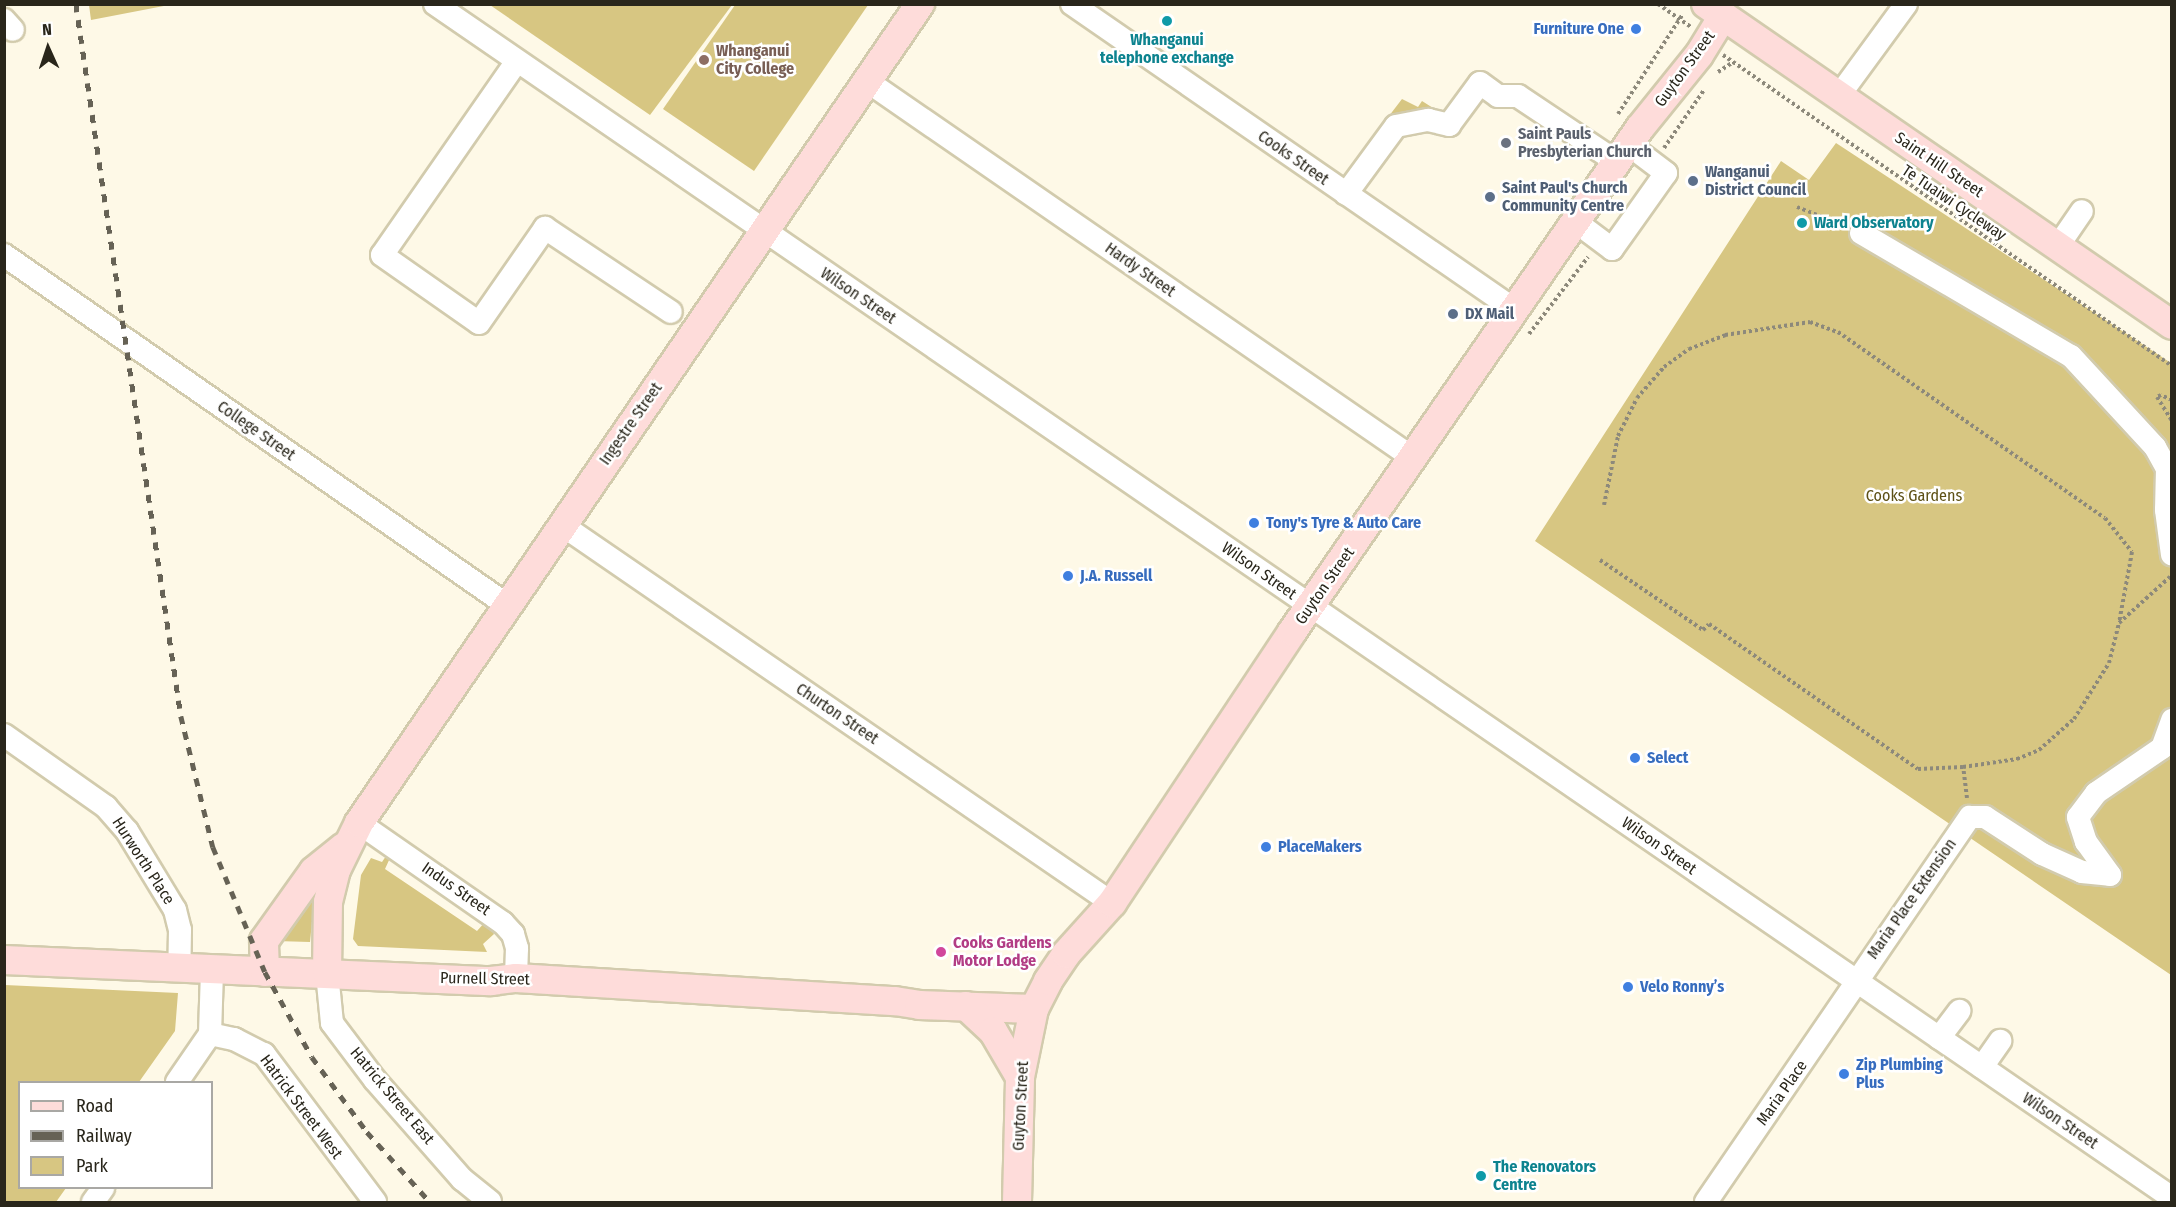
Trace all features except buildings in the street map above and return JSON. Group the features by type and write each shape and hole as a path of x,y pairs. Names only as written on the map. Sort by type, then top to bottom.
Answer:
{"main road":[{"name":"Ingestre Street","path":"265,972 264,941 314,871 352,834 920,4"},
{"name":"Saint Hill Street","path":"1707,14 1838,97 2172,325"},
{"name":"Guyton Street","path":"1017,1203 1020,1077 1034,1009 1066,954 1112,903 1311,607 1623,153 1699,55 1707,14"},
{"name":"Ingestre Street","path":"327,973 328,902 352,834"},
{"name":"Purnell Street","path":"4,960 212,971 327,973 491,981 516,978 1034,1009"},
{"path":"966,1006 993,1031 1020,1077"}],"street":[{"name":"Wilson Street","path":"435,4 2172,1198"},
{"name":"Cooks Street","path":"1072,4 1515,310"},
{"path":"1838,97 1906,4"},
{"path":"517,61 381,255 479,323 545,228 648,289 671,312"},
{"name":"Hardy Street","path":"867,81 1413,458"},
{"path":"1346,194 1396,126 1428,120 1449,125 1480,83 1498,96 1518,96 1623,153 1666,173 1612,249 1576,222"},
{"path":"1365,170 1394,156"},
{"path":"2058,246 2082,211"},
{"path":"1861,233 2071,356 2156,447 2167,469 2166,510 2172,555"},
{"name":"College Street","path":"4,255 507,605"},
{"name":"Churton Street","path":"562,525 1112,903"},
{"path":"1970,817 1985,817 2042,854 2082,872 2110,875 2086,842 2078,817 2096,793 2162,748 2172,720"},
{"name":"Hurworth Place","path":"4,735 106,807 127,831 175,910 180,930 179,969"},
{"name":"Maria Place Extension","path":"1857,982 1970,817"},
{"name":"Indus Street","path":"352,834 503,923 513,934 517,948 516,978"},
{"path":"178,1081 210,1034 212,971"},
{"name":"Hatrick Street East","path":"327,973 332,1023 462,1179 490,1203"},
{"name":"Maria Place","path":"1706,1203 1857,982"},
{"path":"1939,1038 1959,1011"},
{"name":"Hatrick Street West","path":"210,1034 234,1039 264,1054 375,1203"},
{"path":"1982,1067 2000,1041"},
{"path":"93,1203 102,1189"}],"path":[{"path":"1659,4 1680,19 1707,14"},
{"path":"1680,19 1707,14"},
{"name":"Te Tuaiwi Cycleway","path":"1724,56 2172,366"},
{"path":"1797,207 1861,233"},
{"path":"1523,342 1551,306"},
{"path":"1600,560 1703,630 1709,624 1918,769 1963,767 2017,759 2039,750 2061,732 2099,684 2114,648 2132,552 2105,518 1838,332 1810,321 1725,335 1689,349 1664,367 1637,398 1618,436 1604,505"},
{"path":"2172,400 2161,395 2157,397 2172,421"},
{"path":"2119,623 2172,575"},
{"path":"1963,767 1970,817"}],"green space":[{"path":"89,4 169,5 91,20"},
{"path":"490,5 732,5 650,115"},
{"path":"735,5 868,5 754,171 663,109"},
{"path":"1402,99 1418,107 1422,101 1441,113 1393,116 1364,158 1359,155"},
{"name":"Cooks Gardens","path":"1836,143 2171,363 2171,975 1535,541 1781,161 1809,180"},
{"path":"386,856 390,858 385,869 477,931 485,922 491,927 494,934 483,944 487,952 358,946 353,939 361,875 371,858 382,862"},
{"path":"316,882 310,942 276,941"},
{"path":"5,985 178,993 175,1031 140,1081 18,1081 18,1189 65,1189 56,1202 5,1202"}],"railway":[{"path":"76,4 181,716 213,847 265,972 312,1057 367,1132 430,1202"}],"place":[{"name":"Whanganui telephone exchange","path":"1167,21"},
{"name":"Furniture One","path":"1636,29"},
{"name":"Whanganui City College","path":"704,60"},
{"name":"Saint Pauls Presbyterian Church","path":"1506,143"},
{"name":"Wanganui District Council","path":"1693,181"},
{"name":"Saint Paul's Church Community Centre","path":"1490,197"},
{"name":"Ward Observatory","path":"1802,223"},
{"name":"DX Mail","path":"1453,314"},
{"name":"Tony's Tyre & Auto Care","path":"1254,523"},
{"name":"J.A. Russell","path":"1068,576"},
{"name":"Select","path":"1635,758"},
{"name":"PlaceMakers","path":"1266,847"},
{"name":"Cooks Gardens Motor Lodge","path":"941,952"},
{"name":"Velo Ronny’s","path":"1628,987"},
{"name":"Zip Plumbing Plus","path":"1844,1074"},
{"name":"The Renovators Centre","path":"1481,1176"}]}
